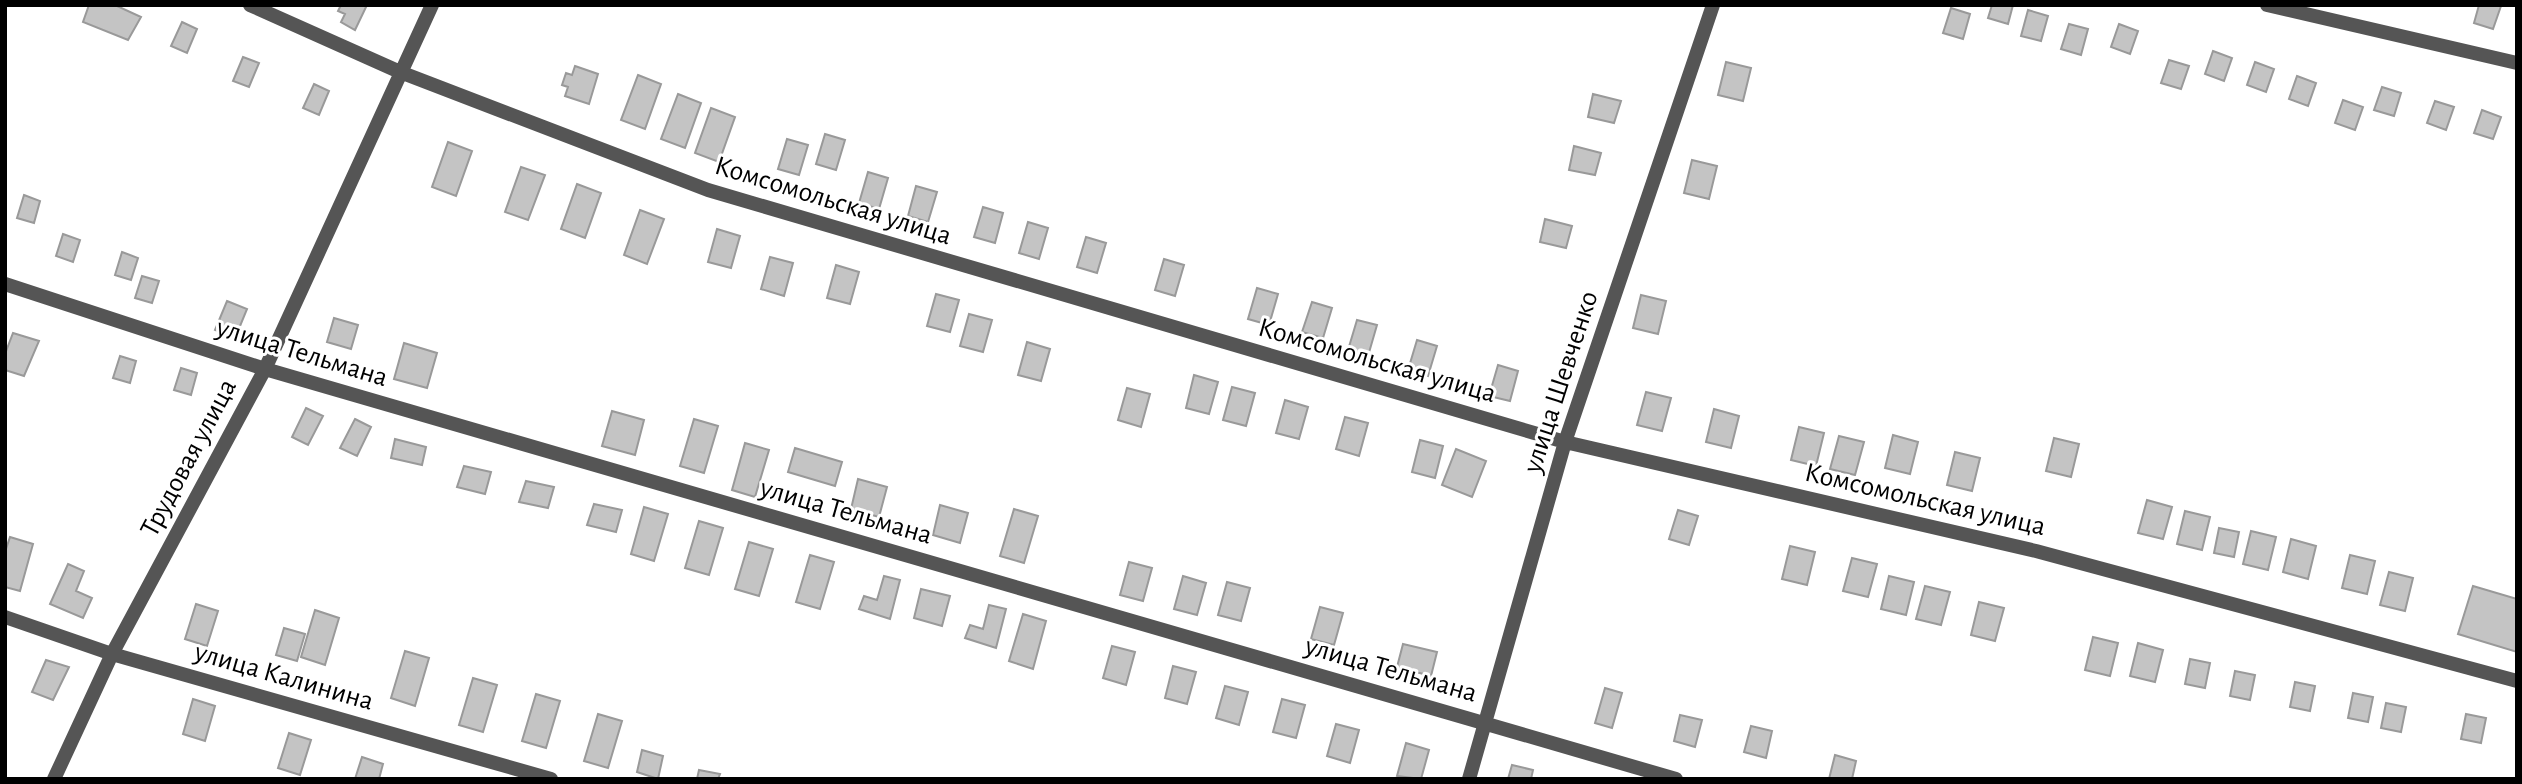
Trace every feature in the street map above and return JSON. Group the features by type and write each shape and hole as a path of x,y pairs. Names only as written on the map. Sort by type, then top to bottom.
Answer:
{"street":[{"name":"Комсомольская улица","path":"250,5 400,72 708,190 1565,442 2036,551 2517,681"},
{"name":"Трудовая улица","path":"54,779 112,654 265,369 432,5"},
{"name":"улица Шевченко","path":"1469,779 1565,442 1713,5"},
{"path":"2267,5 2517,63"},
{"name":"улица Тельмана","path":"5,284 265,369 1676,779"},
{"name":"улица Калинина","path":"5,617 112,654 551,779"}],"building":[{"path":"89,5 115,5 141,17 128,40 83,22"},
{"path":"341,5 367,5 355,30 341,22 345,14 338,11"},
{"path":"1992,5 2013,5 2008,24 1988,18"},
{"path":"2479,5 2501,6 2493,29 2474,23"},
{"path":"1951,8 1970,14 1963,39 1943,33"},
{"path":"2028,10 2048,16 2041,41 2021,36"},
{"path":"182,22 197,29 187,53 171,46"},
{"path":"2069,24 2088,29 2081,55 2061,49"},
{"path":"2119,24 2138,31 2130,54 2111,47"},
{"path":"2213,51 2232,58 2224,81 2205,74"},
{"path":"243,57 259,63 249,87 233,81"},
{"path":"2169,60 2189,66 2181,89 2161,83"},
{"path":"1726,62 1751,68 1743,101 1718,95"},
{"path":"2255,62 2274,69 2266,92 2247,85"},
{"path":"575,66 598,74 589,104 565,96 568,87 562,85 566,73 572,75"},
{"path":"638,75 661,84 645,129 621,120"},
{"path":"2297,76 2316,83 2308,106 2289,99"},
{"path":"314,84 329,91 319,115 303,108"},
{"path":"2382,87 2401,93 2394,116 2374,110"},
{"path":"678,94 701,103 685,148 661,139"},
{"path":"1593,94 1621,101 1614,123 1588,117"},
{"path":"2343,100 2363,107 2355,130 2335,123"},
{"path":"2435,101 2454,107 2446,130 2427,123"},
{"path":"711,108 735,117 719,162 695,153"},
{"path":"2482,110 2501,117 2493,139 2474,133"},
{"path":"825,134 845,140 836,170 816,164"},
{"path":"787,139 808,145 799,175 778,169"},
{"path":"448,142 472,151 456,196 432,187"},
{"path":"1574,146 1601,153 1595,175 1569,170"},
{"path":"1692,160 1717,166 1709,199 1684,193"},
{"path":"521,167 545,175 528,220 505,212"},
{"path":"868,172 888,178 879,209 859,203"},
{"path":"577,184 601,193 585,238 561,229"},
{"path":"916,186 937,192 928,222 908,216"},
{"path":"24,195 40,201 34,223 17,218"},
{"path":"983,207 1003,213 995,243 974,237"},
{"path":"640,210 664,219 647,264 624,255"},
{"path":"1545,219 1572,226 1566,248 1540,242"},
{"path":"1028,222 1048,228 1039,259 1019,253"},
{"path":"717,229 740,236 731,268 708,262"},
{"path":"63,234 80,240 73,262 56,256"},
{"path":"1086,237 1106,243 1097,273 1077,267"},
{"path":"122,252 138,258 131,280 115,275"},
{"path":"770,257 793,263 784,296 761,289"},
{"path":"1164,259 1184,265 1175,296 1155,290"},
{"path":"836,265 859,272 850,304 827,298"},
{"path":"142,276 159,281 152,303 135,298"},
{"path":"1257,288 1278,294 1269,325 1248,319"},
{"path":"936,294 959,300 950,332 927,326"},
{"path":"1641,295 1666,301 1658,334 1633,328"},
{"path":"227,301 247,309 238,331 226,327 226,334 215,330"},
{"path":"1312,302 1332,308 1323,338 1302,332"},
{"path":"969,314 992,320 983,352 960,346"},
{"path":"334,318 358,325 351,349 327,342"},
{"path":"1357,320 1377,325 1368,356 1348,350"},
{"path":"13,333 39,341 24,376 5,370 5,354"},
{"path":"1417,340 1437,346 1428,376 1408,370"},
{"path":"1027,342 1050,349 1041,381 1018,375"},
{"path":"404,343 437,353 427,388 394,379"},
{"path":"120,356 136,361 130,383 113,378"},
{"path":"1498,365 1518,371 1510,401 1489,396"},
{"path":"181,368 197,373 191,395 174,390"},
{"path":"1194,375 1218,382 1209,414 1186,408"},
{"path":"1232,387 1255,393 1246,426 1223,420"},
{"path":"1127,388 1150,394 1141,427 1118,420"},
{"path":"1646,392 1671,398 1662,431 1637,425"},
{"path":"1285,400 1308,407 1299,439 1276,433"},
{"path":"306,408 323,416 308,445 292,437"},
{"path":"1714,409 1739,416 1731,448 1706,442"},
{"path":"612,411 644,420 635,455 602,446"},
{"path":"1345,417 1368,423 1359,456 1336,449"},
{"path":"355,419 371,427 357,456 340,448"},
{"path":"694,419 718,426 704,473 680,466"},
{"path":"1799,427 1824,433 1816,466 1791,460"},
{"path":"1893,435 1918,442 1910,474 1885,468"},
{"path":"1839,436 1864,442 1855,475 1830,469"},
{"path":"2054,438 2079,444 2071,477 2046,471"},
{"path":"395,439 426,447 422,465 391,458"},
{"path":"1420,440 1443,446 1435,478 1412,472"},
{"path":"745,443 769,450 755,497 732,490"},
{"path":"795,448 842,462 835,486 788,472"},
{"path":"1456,449 1486,461 1472,497 1442,485"},
{"path":"1955,452 1980,458 1972,491 1947,485"},
{"path":"464,466 491,472 485,494 457,487"},
{"path":"858,479 887,487 879,517 851,509"},
{"path":"526,481 554,487 548,508 519,502"},
{"path":"2147,500 2172,507 2163,539 2138,533"},
{"path":"594,504 622,510 616,532 587,525"},
{"path":"940,505 968,513 960,543 933,535"},
{"path":"644,507 668,514 654,561 631,554"},
{"path":"1014,509 1038,516 1024,563 1000,556"},
{"path":"1678,510 1698,516 1689,545 1669,539"},
{"path":"2185,511 2210,517 2202,550 2177,544"},
{"path":"699,521 723,528 709,575 685,568"},
{"path":"2219,528 2239,532 2234,557 2214,553"},
{"path":"2251,531 2276,537 2268,570 2243,564"},
{"path":"10,537 33,544 20,591 5,587 5,552"},
{"path":"2291,539 2316,546 2308,579 2283,572"},
{"path":"749,542 773,549 759,596 735,589"},
{"path":"1790,546 1815,552 1807,585 1782,579"},
{"path":"810,555 834,562 820,609 796,602"},
{"path":"2350,555 2375,561 2367,594 2342,588"},
{"path":"1852,558 1877,564 1868,597 1843,591"},
{"path":"1129,562 1152,568 1143,601 1120,595"},
{"path":"68,564 84,571 76,591 92,598 83,618 50,604"},
{"path":"2389,572 2413,578 2405,611 2380,605"},
{"path":"884,576 900,580 890,619 859,609 864,596 877,600"},
{"path":"1183,576 1206,583 1197,615 1174,609"},
{"path":"1889,576 1914,582 1906,615 1881,609"},
{"path":"1227,582 1250,588 1241,621 1218,615"},
{"path":"1925,586 1950,592 1941,625 1916,619"},
{"path":"2473,586 2517,599 2517,652 2458,634"},
{"path":"921,589 950,596 942,626 914,618"},
{"path":"1979,602 2004,608 1995,641 1971,635"},
{"path":"196,604 218,611 207,646 185,639"},
{"path":"989,605 1006,609 996,648 965,638 970,625 983,629"},
{"path":"1320,607 1343,613 1334,645 1311,639"},
{"path":"315,610 339,618 325,665 301,657"},
{"path":"1023,614 1046,621 1033,669 1009,661"},
{"path":"284,628 305,634 297,661 276,655"},
{"path":"2093,637 2118,643 2110,676 2085,670"},
{"path":"2138,643 2163,650 2155,682 2130,676"},
{"path":"1403,644 1437,652 1431,676 1397,667"},
{"path":"1112,646 1135,652 1126,685 1103,678"},
{"path":"405,651 429,658 415,706 391,698"},
{"path":"2190,659 2210,663 2205,688 2185,684"},
{"path":"46,660 69,667 53,700 32,692"},
{"path":"1173,666 1196,672 1187,704 1165,698"},
{"path":"2235,671 2255,675 2250,700 2230,696"},
{"path":"473,678 497,685 483,732 459,725"},
{"path":"2295,682 2315,686 2310,711 2290,707"},
{"path":"1225,686 1248,692 1239,725 1216,718"},
{"path":"1605,688 1622,693 1612,728 1595,723"},
{"path":"2353,693 2373,697 2368,722 2348,718"},
{"path":"536,694 560,701 546,748 522,741"},
{"path":"193,699 215,706 205,741 183,734"},
{"path":"1282,699 1305,705 1296,738 1273,732"},
{"path":"2386,703 2406,707 2401,732 2381,728"},
{"path":"598,714 622,721 608,768 584,761"},
{"path":"2466,714 2486,718 2481,743 2461,739"},
{"path":"1680,715 1702,720 1695,747 1674,741"},
{"path":"1336,724 1359,730 1350,763 1327,756"},
{"path":"1751,726 1772,731 1766,758 1744,752"},
{"path":"289,733 311,740 300,775 278,768"},
{"path":"1406,743 1429,750 1421,779 1397,776"},
{"path":"642,750 663,756 658,779 637,772"},
{"path":"1835,755 1856,761 1852,779 1829,779"},
{"path":"362,757 383,764 379,779 355,779"},
{"path":"1512,765 1533,770 1531,779 1508,779"},
{"path":"699,770 720,774 718,779 697,779"}]}
